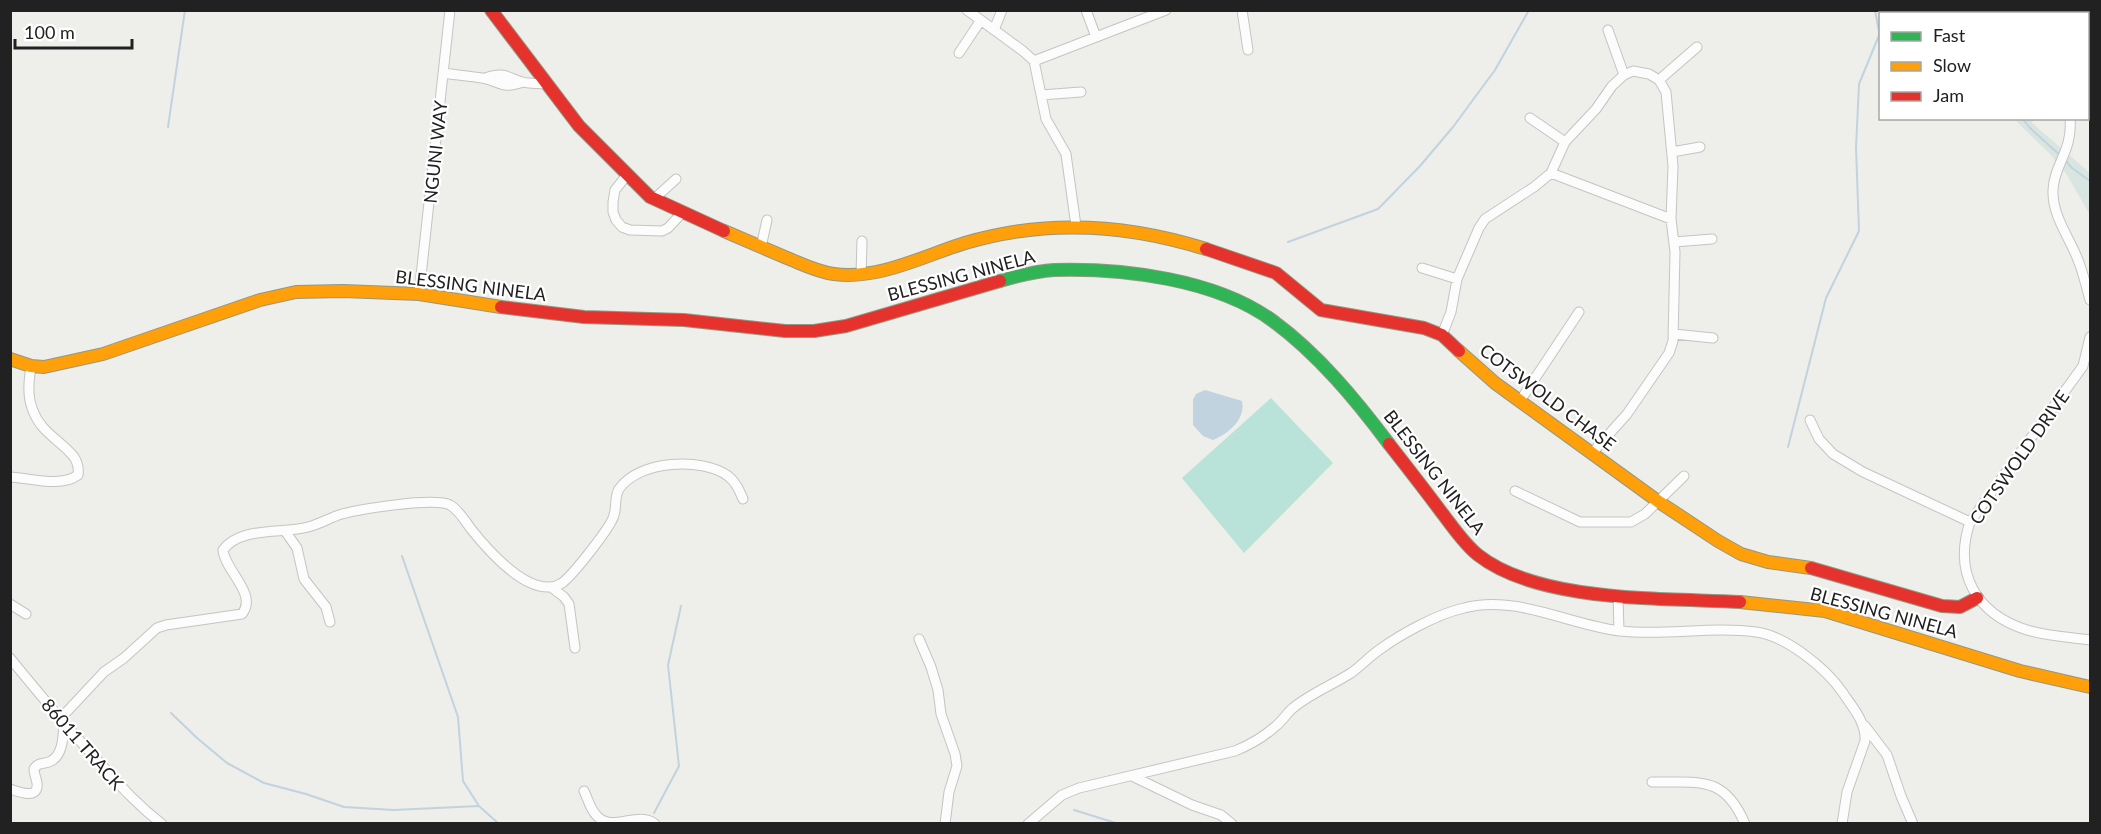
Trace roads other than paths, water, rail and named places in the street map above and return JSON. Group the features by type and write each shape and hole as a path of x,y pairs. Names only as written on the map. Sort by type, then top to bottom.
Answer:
{"street":[{"name":"NGUNI WAY","path":"419,294 450,10"},
{"name":"COTSWOLD CHASE","path":"490,10 579,126 627,176 654,199 828,275 861,275 993,236 1040,228 1115,227 1158,234 1276,273 1288,279 1313,306 1321,310 1424,328 1442,335 1488,378 1659,502 1741,554 1768,562 1819,570 1942,606 1960,607 1977,598"},
{"path":"967,10 1034,61 1046,119 1066,154 1076,226"},
{"path":"994,30 1002,10"},
{"path":"1086,10 1096,37"},
{"path":"1034,61 1166,10"},
{"path":"1242,10 1248,50"},
{"path":"959,53 981,20"},
{"path":"1608,30 1624,75"},
{"path":"1659,80 1697,47"},
{"path":"1442,335 1451,312 1457,279 1485,219 1551,173 1566,142 1612,86 1624,75 1633,71 1648,74 1659,80 1666,92 1672,152 1674,334 1669,353 1627,414 1593,452"},
{"path":"443,73 485,78 500,74 510,75 523,82 546,84"},
{"path":"1041,95 1081,92"},
{"path":"1530,118 1566,142"},
{"path":"2070,120 2070,140 2056,175 2053,200 2057,216 2078,260 2091,300"},
{"path":"1672,152 1700,147"},
{"path":"1551,173 1671,219"},
{"path":"627,176 615,190 613,202 616,220 622,227 630,230 662,231 682,213"},
{"path":"654,199 676,179"},
{"path":"761,247 767,219"},
{"path":"1674,242 1712,239"},
{"path":"861,275 862,242"},
{"path":"1422,268 1457,279"},
{"name":"BLESSING NINELA","path":"10,359 31,366 54,365 103,354 260,300 296,292 419,294 524,311 584,317 684,320 785,332 814,331 846,326 1021,275 1052,270 1135,272 1202,288 1243,302 1273,321 1308,351 1362,408 1456,531 1477,554 1499,568 1528,580 1618,596 1757,603 1825,611 2020,671 2091,687"},
{"path":"1520,401 1579,312"},
{"path":"1674,334 1713,338"},
{"name":"COTSWOLD DRIVE","path":"2091,337 2087,368 1970,522 1966,535 1964,560 1971,587 1977,598 1996,615 2025,630 2091,640"},
{"path":"10,477 60,482 71,480 78,475 79,467 74,457 39,423 31,407 28,387 31,366"},
{"path":"1810,420 1819,439 1833,454 1863,472 1970,522"},
{"path":"10,789 30,794 37,789 34,769 40,763 53,761 57,757 62,744 62,722 104,672 124,658 156,628 242,614 247,604 246,596 223,550 227,544 247,535 309,527 354,512 440,502 459,513 482,543 507,566 523,578 541,586 551,587 561,584 572,574 610,525 615,515 616,495 620,488 641,473 659,466 685,464 704,466 730,477 743,499"},
{"path":"1515,491 1580,522 1631,522 1637,520 1659,502 1684,476"},
{"path":"285,531 297,548 304,579 326,607 330,622"},
{"path":"551,587 569,604 575,648"},
{"path":"1618,596 1619,631"},
{"path":"10,604 26,614"},
{"path":"1028,824 1062,795 1079,788 1235,751 1251,745 1263,738 1292,709 1314,693 1350,674 1399,637 1464,607 1492,606 1538,611 1584,625 1619,631 1659,634 1739,631 1759,633 1785,643 1821,667 1837,684 1887,755 1900,796 1913,824"},
{"path":"919,639 938,690 941,714 957,766 949,792 945,824"},
{"name":"86011 TRACK","path":"10,658 62,722 126,794 162,824"},
{"path":"1842,824 1847,792 1865,741 1864,724"},
{"path":"1132,776 1192,805 1221,815 1232,824"},
{"path":"1652,782 1708,785 1720,789 1729,795 1739,809 1745,824"},
{"path":"584,791 592,809 602,820 612,822 641,818 648,819 655,824"}],"waterway":[{"path":"168,127 185,10"},
{"path":"1288,242 1378,209 1420,166 1453,127 1495,70 1529,10"},
{"path":"1875,10 1879,32"},
{"path":"1788,447 1826,298 1859,231 1856,148 1859,84 1879,35"},
{"path":"2024,120 2061,156"},
{"path":"2065,160 2090,181"},
{"path":"402,556 458,717 463,781 479,806 499,824"},
{"path":"654,813 679,766 668,665 681,606"},
{"path":"171,713 227,763 264,783 344,807 394,810 479,806"},
{"path":"1074,810 1119,824"}]}
